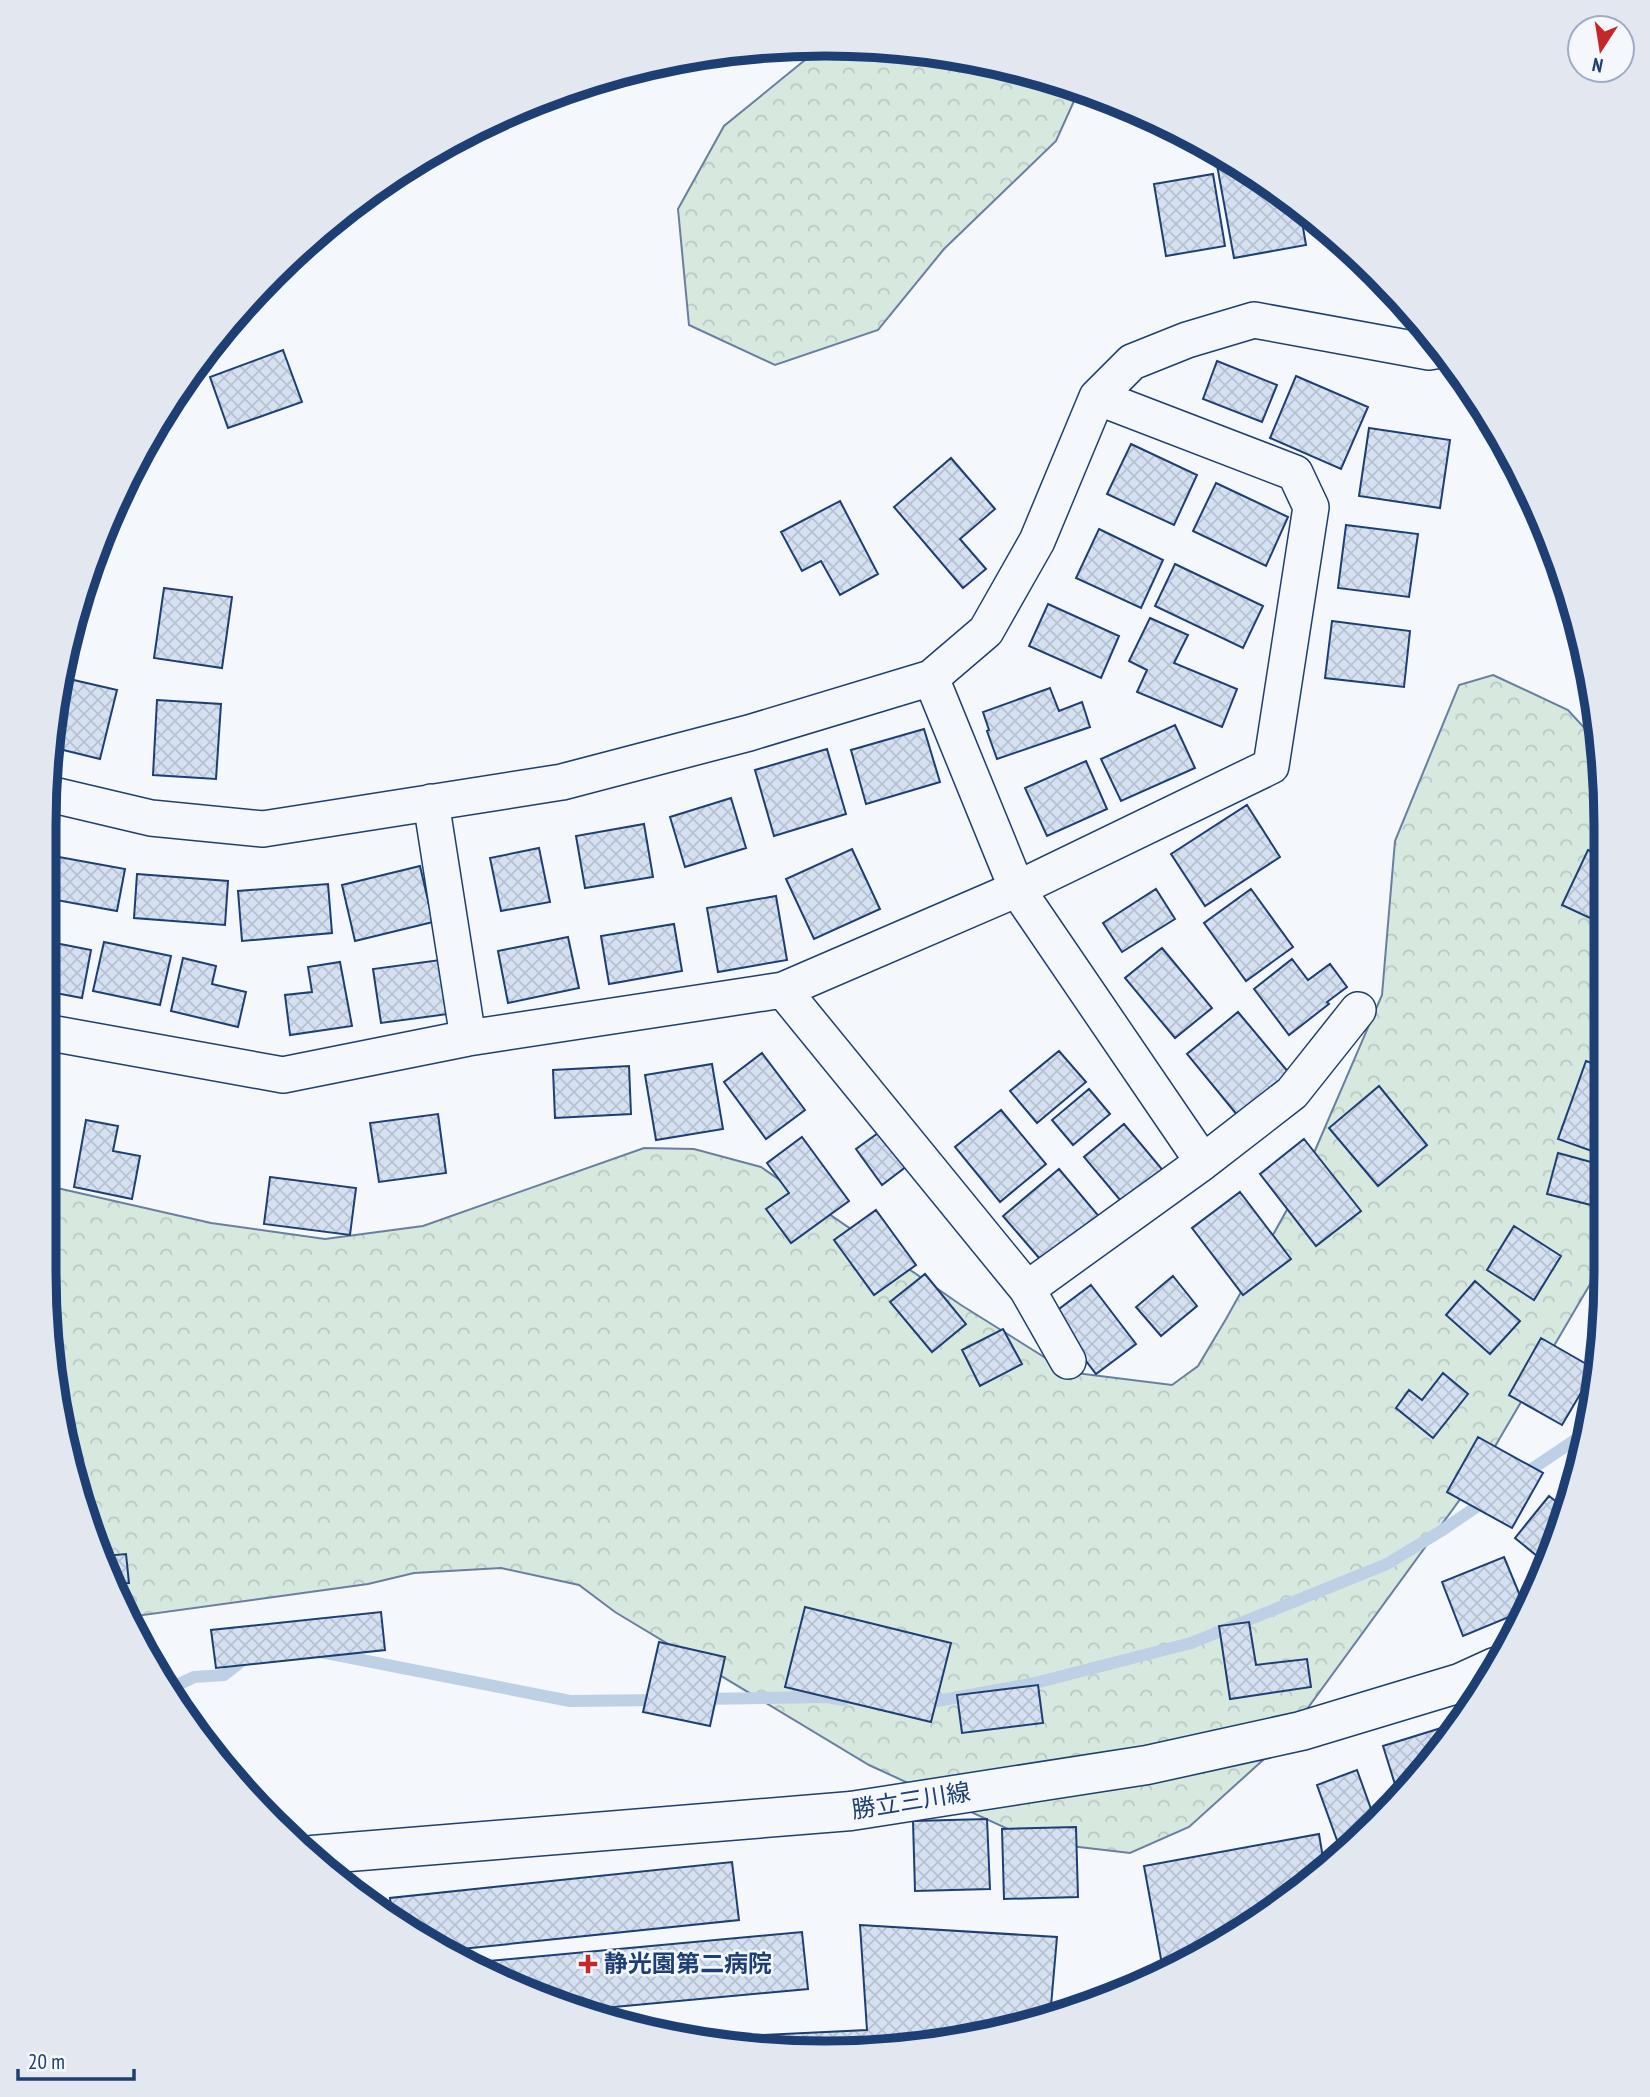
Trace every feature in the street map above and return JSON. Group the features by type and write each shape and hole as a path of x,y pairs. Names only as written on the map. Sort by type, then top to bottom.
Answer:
{"main road":[{"name":"勝立三川線","path":"323,1854 850,1811 1147,1765 1301,1731 1460,1683 1480,1674"}],"street":[{"path":"57,796 151,818 263,830 562,782 750,733 931,678 986,631 1037,541 1097,397 1132,362 1187,340 1254,320 1431,352"},
{"path":"56,1034 282,1075 468,1038 783,990 1017,889 1271,766 1311,507 1295,473 1097,397"},
{"path":"931,678 1017,889 1203,1162"},
{"path":"431,802 468,1038"},
{"path":"783,990 1027,1289 1068,1361"},
{"path":"1027,1289 1203,1162 1292,1093 1357,1010"}],"green space":[{"path":"809,57 875,58 925,63 1024,82 1075,98 1056,141 944,249 878,330 775,365 689,325 678,209 724,126"},
{"path":"1493,675 1568,710 1588,731 1594,825 1594,1278 1480,1472 1283,1742 1189,1827 1130,1853 1036,1842 869,1765 615,1612 579,1585 501,1568 414,1573 368,1584 137,1616 97,1519 71,1422 58,1322 56,1188 211,1223 325,1239 423,1226 644,1148 694,1149 761,1167 961,1305 1068,1372 1172,1385 1198,1366 1298,1190 1382,995 1395,841 1459,685"}],"building":[{"path":"1217,165 1252,186 1302,223 1306,245 1234,258"},
{"path":"1213,174 1225,246 1166,256 1154,184"},
{"path":"283,350 302,402 228,428 210,377"},
{"path":"1217,361 1277,385 1262,422 1203,399"},
{"path":"1296,376 1368,407 1341,469 1270,438"},
{"path":"1369,428 1450,440 1440,508 1359,496"},
{"path":"1131,444 1197,475 1174,525 1107,494"},
{"path":"951,458 995,509 960,539 986,569 963,588 894,507"},
{"path":"1216,483 1288,517 1266,566 1193,531"},
{"path":"840,501 878,574 840,595 821,561 802,571 781,532"},
{"path":"1346,525 1418,534 1409,597 1338,588"},
{"path":"1099,529 1163,560 1141,608 1076,578"},
{"path":"1175,564 1263,606 1243,648 1155,606"},
{"path":"164,588 232,597 222,668 154,658"},
{"path":"1048,604 1119,636 1101,678 1029,646"},
{"path":"1150,618 1188,635 1174,663 1237,689 1222,727 1137,692 1147,670 1129,661"},
{"path":"1332,621 1410,631 1404,687 1325,678"},
{"path":"70,679 117,690 100,759 61,749"},
{"path":"1050,688 1059,711 1082,702 1090,727 997,759 983,712"},
{"path":"157,700 221,704 216,779 153,775"},
{"path":"1175,725 1195,768 1121,801 1101,759"},
{"path":"924,729 940,782 866,804 851,750"},
{"path":"827,749 846,814 774,836 755,770"},
{"path":"1086,761 1107,809 1047,836 1025,788"},
{"path":"731,798 746,848 685,867 670,817"},
{"path":"1247,805 1280,857 1205,906 1171,854"},
{"path":"644,824 653,877 585,888 576,836"},
{"path":"539,848 550,902 501,911 490,858"},
{"path":"852,849 880,909 814,939 786,879"},
{"path":"1588,850 1594,853 1594,920 1562,905"},
{"path":"56,856 125,869 117,911 56,900"},
{"path":"420,866 433,922 355,941 342,885"},
{"path":"137,874 228,881 225,925 134,918"},
{"path":"328,884 332,933 242,941 238,891"},
{"path":"1156,889 1175,919 1122,952 1103,923"},
{"path":"1251,889 1293,947 1246,981 1204,923"},
{"path":"776,896 787,960 718,972 707,908"},
{"path":"674,924 682,971 609,984 601,936"},
{"path":"568,937 579,988 508,1003 498,951"},
{"path":"104,942 171,956 160,1005 93,991"},
{"path":"56,943 91,950 82,998 56,993"},
{"path":"1162,948 1212,1008 1175,1038 1125,978"},
{"path":"183,958 216,966 212,984 246,992 238,1027 171,1011"},
{"path":"1292,959 1308,980 1330,964 1347,987 1289,1035 1254,989"},
{"path":"440,960 448,1014 381,1023 373,969"},
{"path":"340,962 352,1026 290,1035 285,995 312,992 308,967"},
{"path":"1238,1012 1289,1073 1238,1116 1187,1054"},
{"path":"1059,1051 1086,1082 1037,1123 1010,1091"},
{"path":"762,1053 805,1110 766,1139 724,1082"},
{"path":"1586,1061 1594,1064 1594,1152 1558,1139"},
{"path":"712,1064 723,1129 656,1140 645,1075"},
{"path":"629,1066 631,1114 555,1118 553,1070"},
{"path":"1379,1086 1427,1145 1378,1186 1329,1128"},
{"path":"1089,1089 1110,1114 1073,1145 1052,1120"},
{"path":"1001,1110 1046,1164 1000,1202 955,1147"},
{"path":"438,1114 446,1173 379,1182 370,1123"},
{"path":"86,1120 118,1126 113,1151 140,1156 132,1199 74,1187"},
{"path":"1124,1124 1166,1174 1126,1207 1084,1157"},
{"path":"881,1131 907,1166 882,1185 856,1149"},
{"path":"802,1137 849,1201 791,1243 766,1209 789,1193 767,1163"},
{"path":"1304,1139 1361,1211 1316,1246 1260,1174"},
{"path":"1558,1153 1594,1163 1594,1194 1591,1205 1547,1194"},
{"path":"1059,1169 1102,1220 1046,1266 1003,1216"},
{"path":"270,1177 356,1188 350,1235 264,1224"},
{"path":"1240,1192 1291,1259 1243,1295 1192,1228"},
{"path":"876,1210 916,1265 874,1295 834,1240"},
{"path":"1514,1226 1561,1256 1534,1300 1487,1270"},
{"path":"925,1274 966,1324 932,1352 890,1302"},
{"path":"1173,1276 1197,1306 1161,1336 1136,1307"},
{"path":"1475,1281 1520,1321 1490,1354 1446,1315"},
{"path":"1091,1285 1136,1344 1096,1374 1051,1315"},
{"path":"1003,1329 1022,1364 980,1386 962,1350"},
{"path":"1541,1338 1588,1365 1585,1387 1562,1425 1509,1395"},
{"path":"1443,1373 1468,1394 1433,1438 1396,1408 1409,1390 1422,1400"},
{"path":"1478,1437 1543,1473 1512,1528 1447,1492"},
{"path":"1549,1496 1558,1503 1538,1557 1515,1538"},
{"path":"126,1554 129,1583 123,1583 111,1555"},
{"path":"1504,1557 1521,1598 1513,1615 1463,1636 1442,1582"},
{"path":"805,1607 951,1643 931,1722 785,1687"},
{"path":"381,1612 385,1650 216,1668 211,1630"},
{"path":"1249,1622 1256,1665 1307,1659 1311,1687 1230,1699 1219,1626"},
{"path":"659,1642 725,1657 710,1726 643,1712"},
{"path":"1038,1685 1043,1723 962,1733 957,1695"},
{"path":"1441,1728 1442,1730 1396,1787 1383,1746"},
{"path":"1357,1770 1372,1812 1338,1844 1317,1785"},
{"path":"987,1819 990,1889 915,1891 913,1821"},
{"path":"1076,1827 1078,1897 1004,1899 1002,1829"},
{"path":"1319,1834 1323,1857 1252,1911 1210,1938 1162,1963 1144,1866"},
{"path":"732,1862 739,1920 461,1949 391,1906 390,1898"},
{"path":"860,1925 1057,1937 1051,2007 1024,2015 975,2026 875,2039 825,2041 731,2035 867,2030"},
{"path":"802,1932 808,1989 604,2008 484,1962"}],"waterway":[{"path":"1520,1477 1575,1440"},
{"path":"921,1704 1035,1683 1191,1643 1387,1564 1488,1499"},
{"path":"321,1652 570,1701 662,1700"},
{"path":"177,1685 194,1677 224,1675 247,1657"},
{"path":"701,1699 827,1697 844,1700"}],"place":[{"name":"静光園第二病院","path":"588,1964"}]}
